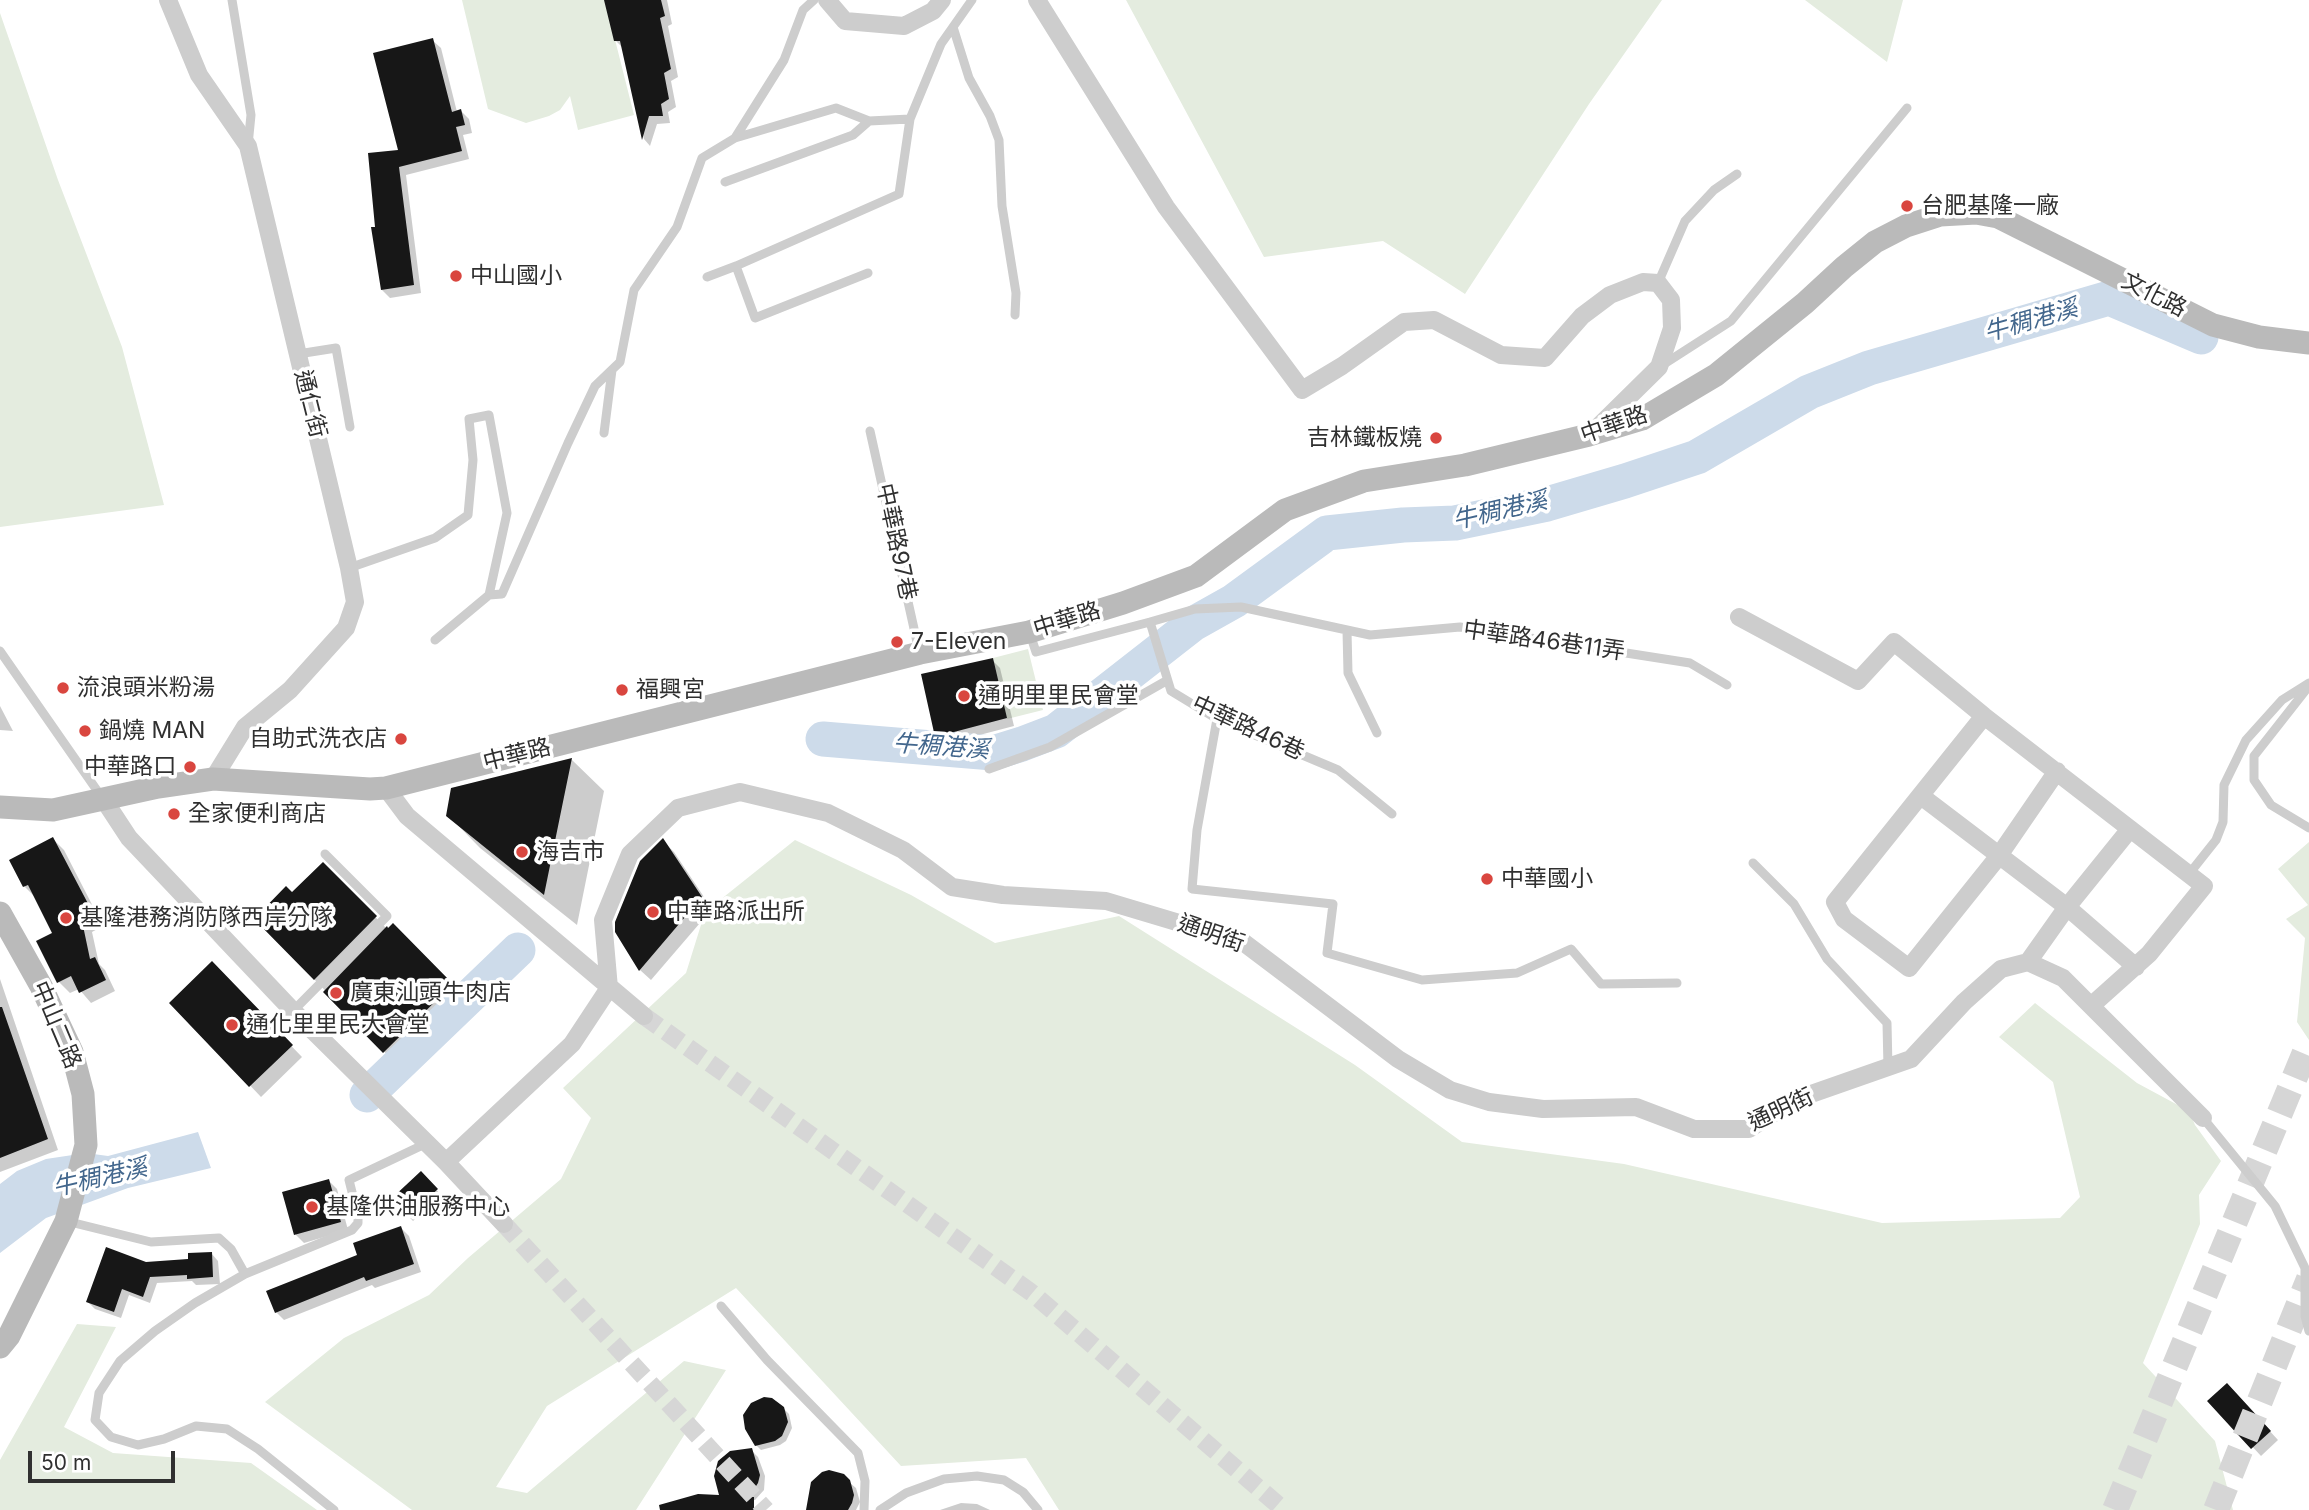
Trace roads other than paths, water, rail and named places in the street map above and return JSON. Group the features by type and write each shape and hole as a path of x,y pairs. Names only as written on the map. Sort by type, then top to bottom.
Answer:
{"street":[{"name":"通仁街","path":"168,0 199,75 248,146 355,602 346,628 290,690 245,727 213,779"},
{"path":"827,0 845,21 904,26 933,11 942,0"},
{"path":"1037,0 1166,207 1302,390 1342,366 1404,322 1434,320 1501,355 1545,358 1582,316 1610,295 1643,282 1658,283 1671,300 1672,328 1659,367 1589,435"},
{"name":"中華路","path":"0,807 53,810 158,787 213,779 386,788 920,653 1029,632 1123,603 1196,576 1286,510 1364,481 1465,465 1589,435 1642,419 1716,375 1875,242 1920,221 1947,215 1976,213 2008,220"},
{"name":"文化路","path":"2008,220 2213,325 2259,337 2309,343"},
{"path":"1739,617 1858,681 1894,642 1984,716 2204,886 2136,967 2092,1005"},
{"path":"1984,716 1835,902 1844,919 1909,968 1998,856 2057,771"},
{"path":"386,788 407,816 644,1016"},
{"name":"通明街","path":"609,988 603,920 630,854 678,808 740,792 828,813 903,850 953,887 1003,895 1106,901 1243,942 1398,1059 1450,1090 1489,1102 1543,1109 1636,1107 1694,1129 1749,1129 1794,1100 1911,1059 1964,1002 2001,969 2028,962"},
{"path":"1921,796 2067,907 2136,967"},
{"path":"104,800 129,838 293,1012 446,1162 505,1224"},
{"path":"2130,830 2067,907 2028,962 2063,978 2203,1118"},
{"name":"中山二路","path":"0,914 41,986 72,1052 83,1094 86,1145 67,1217 9,1336 0,1347"},
{"path":"446,1162 572,1044 609,988"}],"lane":[{"path":"232,0 251,115 248,146"},
{"path":"735,138 785,60 803,9 814,0"},
{"path":"707,276 736,266 899,194 910,119 941,44 972,0"},
{"path":"953,27 969,78 990,116 999,140 1002,206 1016,293 1015,315"},
{"path":"435,640 489,596 502,594 595,386 620,362 634,290 677,227 702,158 735,138 836,108 869,121 910,119"},
{"path":"1659,367 1731,321 1907,108"},
{"path":"725,181 853,135 869,121"},
{"path":"1658,283 1685,221 1714,190 1737,174"},
{"path":"736,266 755,318 868,272"},
{"path":"298,354 336,348 350,427"},
{"path":"604,433 612,370"},
{"path":"349,568 435,538 468,515 473,460 469,419 489,415 507,513 489,596"},
{"name":"中華路97巷","path":"870,431 920,653"},
{"name":"中華路46巷11弄","path":"1151,627 1195,609 1241,607 1370,635 1460,627 1690,663 1727,685"},
{"path":"989,769 1050,747 1165,677 1151,627 1036,652 1029,632"},
{"path":"1347,631 1348,673 1377,733"},
{"path":"0,651 104,800"},
{"name":"中華路46巷","path":"1165,677 1171,691 1217,719 1338,770 1392,814"},
{"path":"2309,685 2254,756 2254,779 2271,805 2309,828"},
{"path":"2189,874 2217,840 2223,822 2224,785 2246,740 2282,701 2309,685"},
{"path":"1217,719 1197,830 1192,889 1333,904 1327,953 1422,979 1517,973 1572,949 1601,985 1677,983"},
{"path":"293,1012 387,916 325,854"},
{"path":"1753,863 1794,904 1827,959 1887,1023 1888,1068"},
{"path":"2203,1118 2275,1206 2305,1268 2305,1315 2309,1331"},
{"path":"334,1510 258,1449 227,1429 196,1426 164,1439 138,1445 111,1437 95,1420 99,1393 120,1361 155,1331 195,1303 245,1273 352,1230 358,1223 358,1216 349,1180 425,1144"},
{"path":"67,1217 151,1242 219,1238 231,1249 245,1273"},
{"path":"721,1306 767,1360 858,1452 865,1481 864,1510"},
{"path":"880,1510 906,1493 944,1479 977,1476 1004,1480 1023,1492 1038,1510"}],"water":[{"name":"牛稠港溪","path":"198,1132 211,1168 128,1188 46,1218 0,1253 0,1184 17,1171 46,1159 86,1153 108,1156"}],"waterway":[{"name":"牛稠港溪","path":"823,739 993,753 1022,744 1056,731 1193,624 1234,601 1327,533 1455,523 1547,504 1625,481 1697,457 1809,392 1869,368 2109,298 2201,337"},
{"name":"牛稠港溪","path":"367,1095 518,950"}],"tunnel":[{"path":"644,1016 1032,1293 1284,1510"},
{"path":"2115,1510 2309,1043"},
{"path":"504,1224 766,1510"},
{"path":"2216,1510 2309,1279"}],"place":[{"name":"台肥基隆一廠","path":"1907,206"},
{"name":"中山國小","path":"456,276"},
{"name":"吉林鐵板燒","path":"1436,438"},
{"name":"7-Eleven","path":"897,642"},
{"name":"流浪頭米粉湯","path":"63,688"},
{"name":"福興宮","path":"622,690"},
{"name":"通明里里民會堂","path":"964,696"},
{"name":"鍋燒 MAN","path":"85,731"},
{"name":"自助式洗衣店","path":"401,739"},
{"name":"中華路口","path":"190,767"},
{"name":"全家便利商店","path":"174,814"},
{"name":"海吉市","path":"522,852"},
{"name":"中華國小","path":"1487,879"},
{"name":"中華路派出所","path":"653,912"},
{"name":"基隆港務消防隊西岸分隊","path":"66,918"},
{"name":"廣東汕頭牛肉店","path":"336,993"},
{"name":"通化里里民大會堂","path":"232,1025"},
{"name":"基隆供油服務中心","path":"312,1207"}]}
